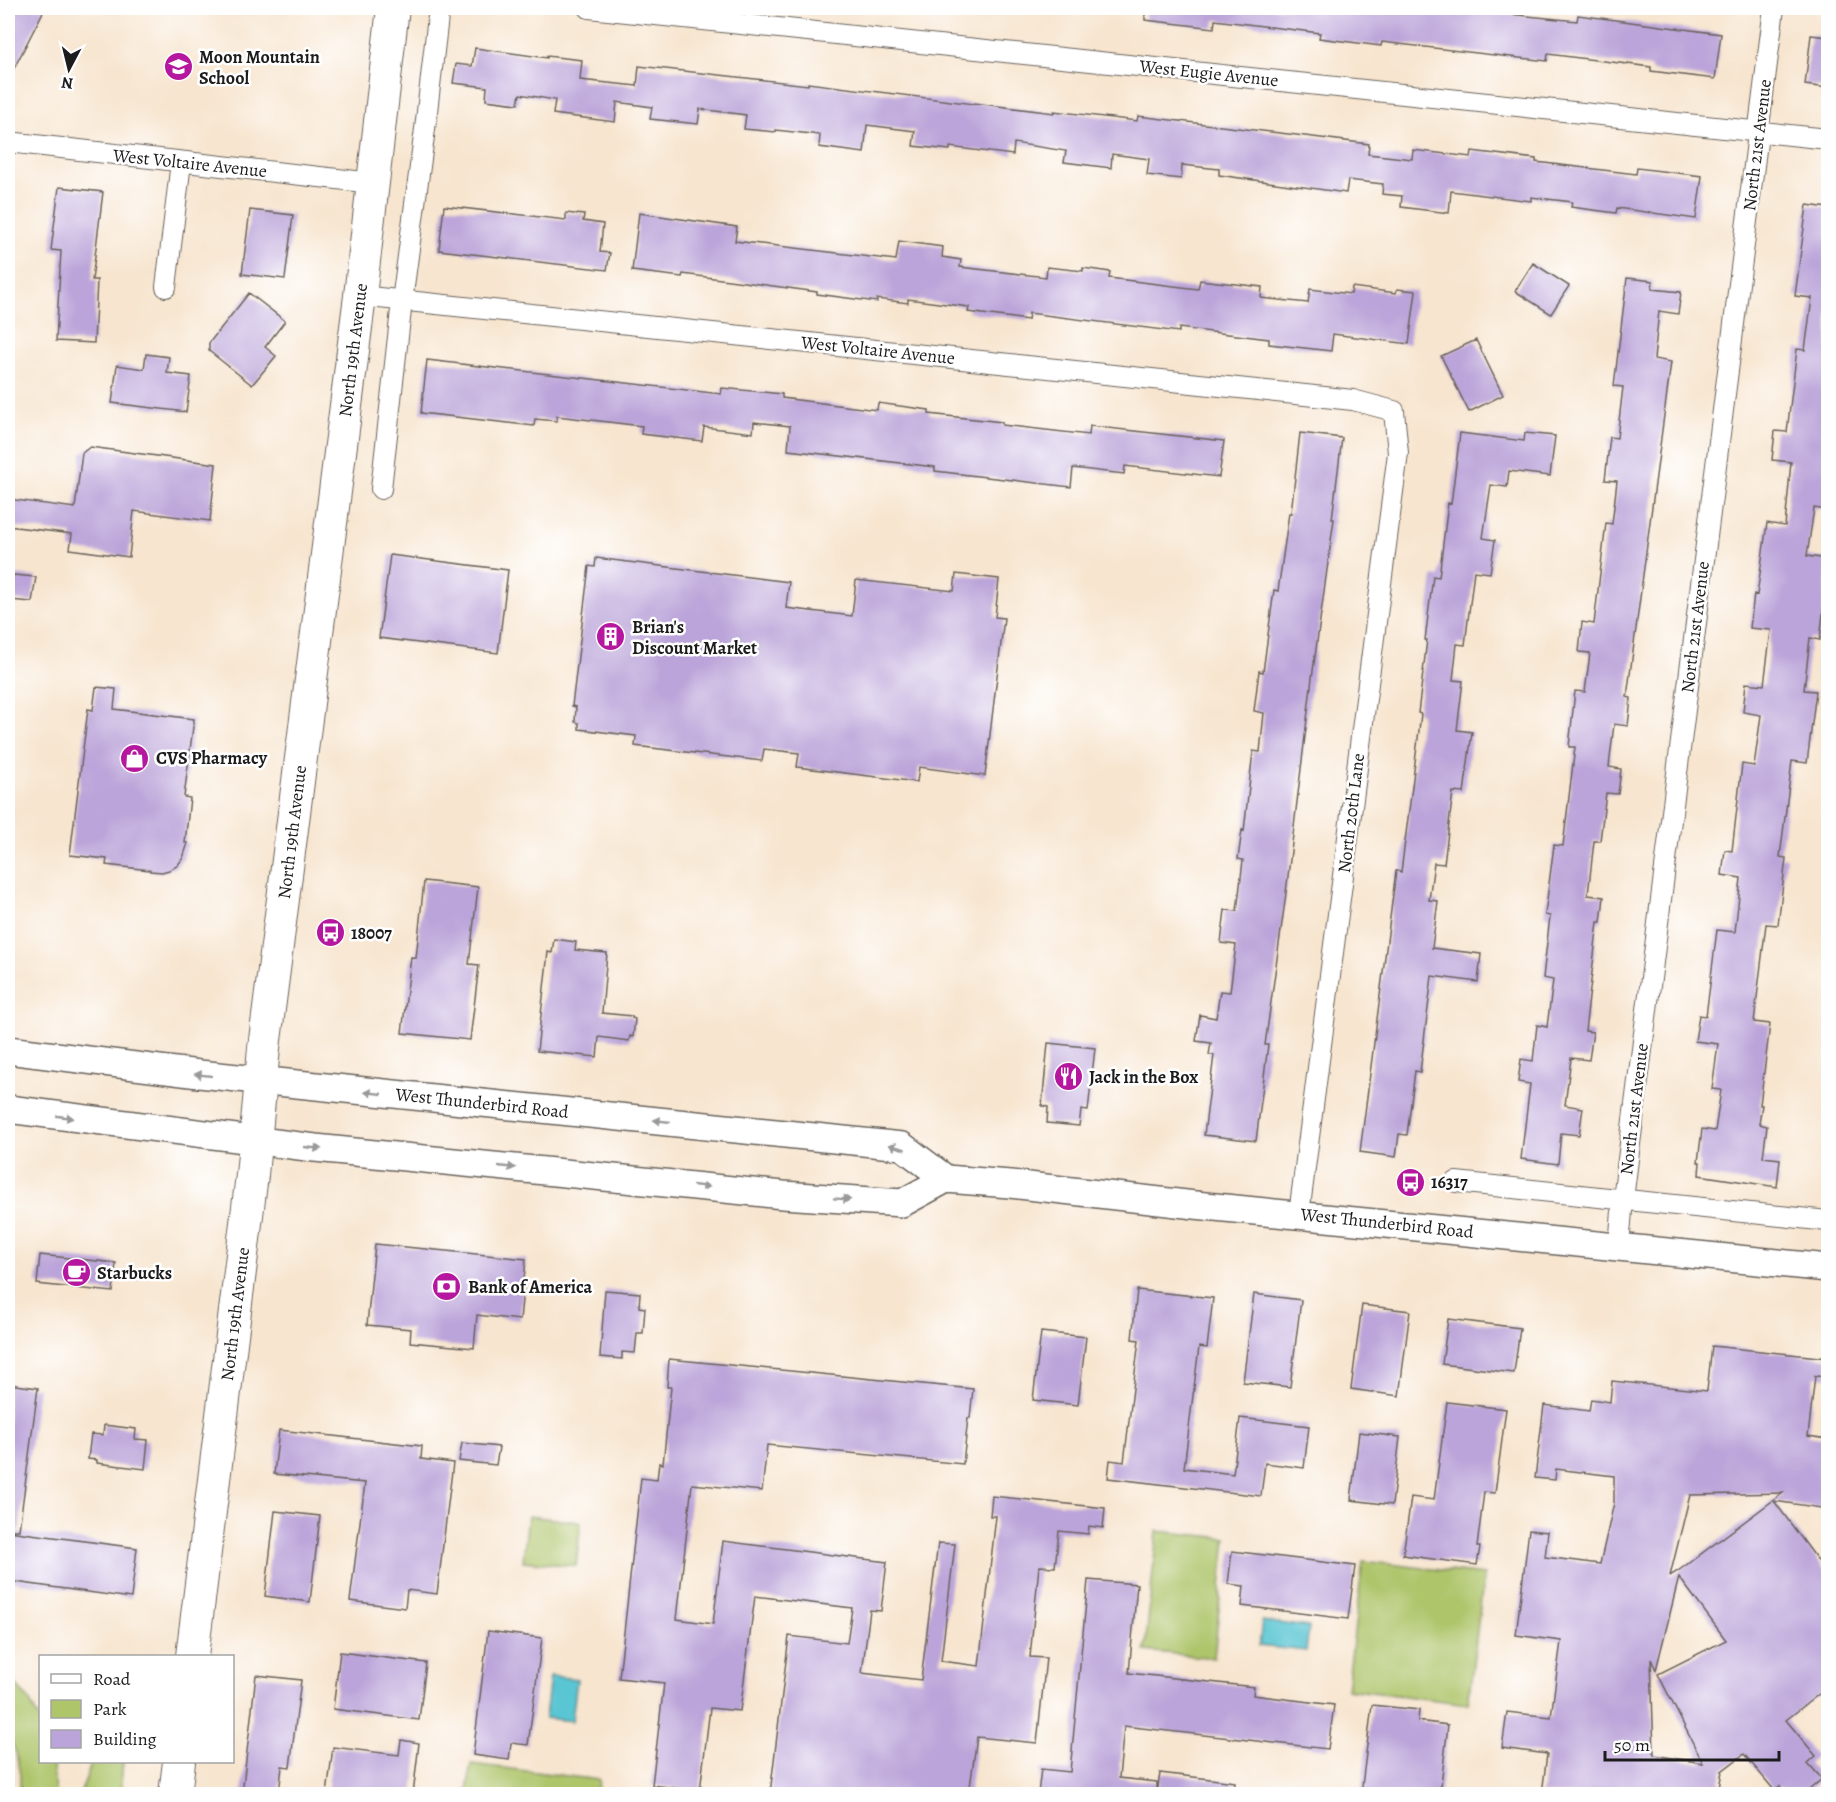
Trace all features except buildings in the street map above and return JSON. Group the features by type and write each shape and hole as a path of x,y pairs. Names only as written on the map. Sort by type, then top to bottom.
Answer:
{"main road":[{"name":"North 19th Avenue","path":"192,1655 261,1081 374,183 393,8"},
{"name":"West Thunderbird Road","path":"8,1050 261,1081 902,1146 946,1179 1828,1268"},
{"path":"8,1109 255,1142 783,1195 902,1203 946,1179"},
{"path":"175,1794 179,1763"}],"street":[{"path":"381,489 439,8"},
{"name":"West Eugie Avenue","path":"589,8 1828,138"},
{"name":"North 21st Avenue","path":"1619,1246 1774,8"},
{"name":"West Voltaire Avenue","path":"8,142 374,183"},
{"path":"166,287 181,162"},
{"name":"West Voltaire Avenue","path":"360,296 1353,400 1394,411"},
{"name":"North 20th Lane","path":"1299,1215 1398,453 1394,411"},
{"path":"1456,1182 1828,1221"}],"green space":[{"path":"528,1516 581,1522 576,1566 523,1561"},
{"path":"1157,1531 1226,1538 1214,1658 1145,1651"},
{"path":"1363,1561 1484,1575 1468,1704 1347,1689"},
{"path":"8,1676 29,1700 39,1719 39,1763 53,1763 55,1794 20,1794 20,1775 16,1753 8,1733"},
{"path":"92,1763 123,1763 120,1794 80,1794"},
{"path":"471,1764 599,1780 597,1794 467,1794"}],"water":[{"path":"1262,1621 1309,1627 1306,1651 1259,1646"},
{"path":"550,1676 577,1679 572,1721 545,1718"}],"place":[{"name":"Moon Mountain School","path":"178,67"},
{"name":"Brian's Discount Market","path":"611,637"},
{"name":"CVS Pharmacy","path":"135,758"},
{"name":"18007","path":"330,933"},
{"name":"Jack in the Box","path":"1068,1077"},
{"name":"16317","path":"1410,1182"},
{"name":"Starbucks","path":"76,1273"},
{"name":"Bank of America","path":"447,1287"}]}
